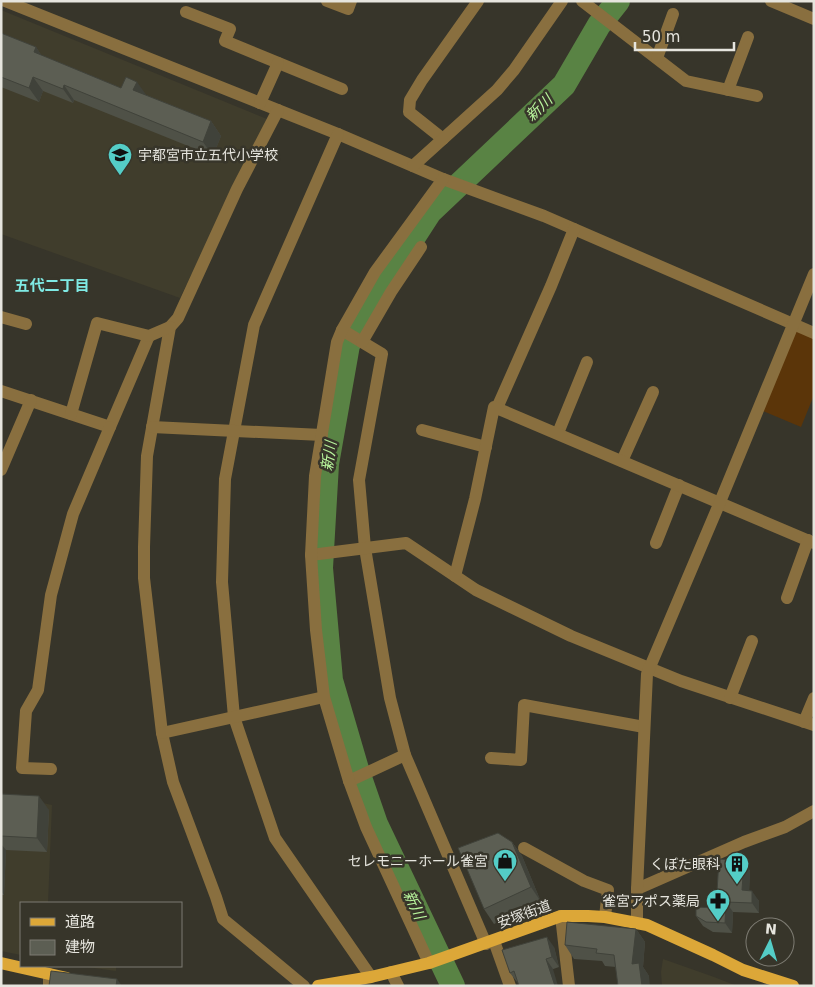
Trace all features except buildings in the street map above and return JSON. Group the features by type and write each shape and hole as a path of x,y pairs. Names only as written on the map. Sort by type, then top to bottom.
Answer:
{"main road":[{"name":"安塚街道","path":"318,986 371,977 436,960 561,916 605,917 637,922 654,928 743,970 793,986"},
{"path":"1,963 49,980 76,979"}],"street":[{"path":"5,1 574,229 814,333"},
{"path":"327,1 348,9 351,1"},
{"path":"443,139 409,112 410,100 478,1"},
{"path":"413,166 497,90 514,70 562,1"},
{"path":"582,1 686,81 757,96"},
{"path":"771,1 814,19"},
{"path":"186,12 230,29 225,41 342,89"},
{"path":"657,58 673,14"},
{"path":"728,90 748,37"},
{"path":"260,103 278,63"},
{"path":"71,414 97,323 149,336 170,327 178,318 237,189 278,110"},
{"path":"338,134 254,325 225,479 222,569 234,717 274,838 371,977"},
{"path":"352,336 375,272 448,180"},
{"path":"497,408 574,229"},
{"path":"421,247 391,292 352,336 337,342 314,476 320,554 316,630 324,696 366,827 436,960"},
{"path":"637,922 648,669 720,502 814,274"},
{"path":"1,317 26,324"},
{"path":"170,327 147,456 144,578 162,733 173,782 216,897 222,920 304,986"},
{"path":"51,769 22,768 26,711 38,690 50,596 73,514 149,336"},
{"path":"352,336 382,354 359,480 365,548 390,698 405,756 510,986"},
{"path":"558,433 587,362"},
{"path":"1,391 110,427"},
{"path":"622,461 654,392"},
{"path":"1,470 31,400"},
{"path":"454,576 475,499 494,406 811,542 787,598"},
{"path":"152,426 322,435"},
{"path":"422,430 486,447"},
{"path":"656,543 679,485"},
{"path":"320,554 406,543 476,590 571,636 681,682 809,723 814,698"},
{"path":"730,698 752,641"},
{"path":"162,733 324,696"},
{"path":"490,758 521,760 524,705 644,727"},
{"path":"351,779 405,756"},
{"path":"637,888 744,842 785,827 814,811"},
{"path":"524,848 584,882 608,890 605,917"},
{"path":"561,916 569,986"},
{"path":"391,972 398,986"}],"shaded area":[{"name":"宇都宮市立五代小学校","path":"1,10 267,119 180,298 1,234"},
{"path":"796,331 814,337 814,395 801,427 763,411"},
{"path":"1,794 52,805 48,902 20,902 20,955 1,951"},
{"path":"663,959 737,986 662,986 661,972"},
{"path":"87,967 116,967 116,971"}],"waterway":[{"name":"新川","path":"453,986 376,824 357,769 331,680 321,568 327,464 348,345 369,306 430,212 564,85 599,25 618,1"}],"place":[{"name":"宇都宮市立五代小学校","path":"120,176"},
{"name":"セレモニーホール雀宮","path":"505,882"},
{"name":"くぼた眼科","path":"737,885"},
{"name":"雀宮アポス薬局","path":"718,922"}],"district":[{"name":"五代二丁目","path":"52,286"}]}
